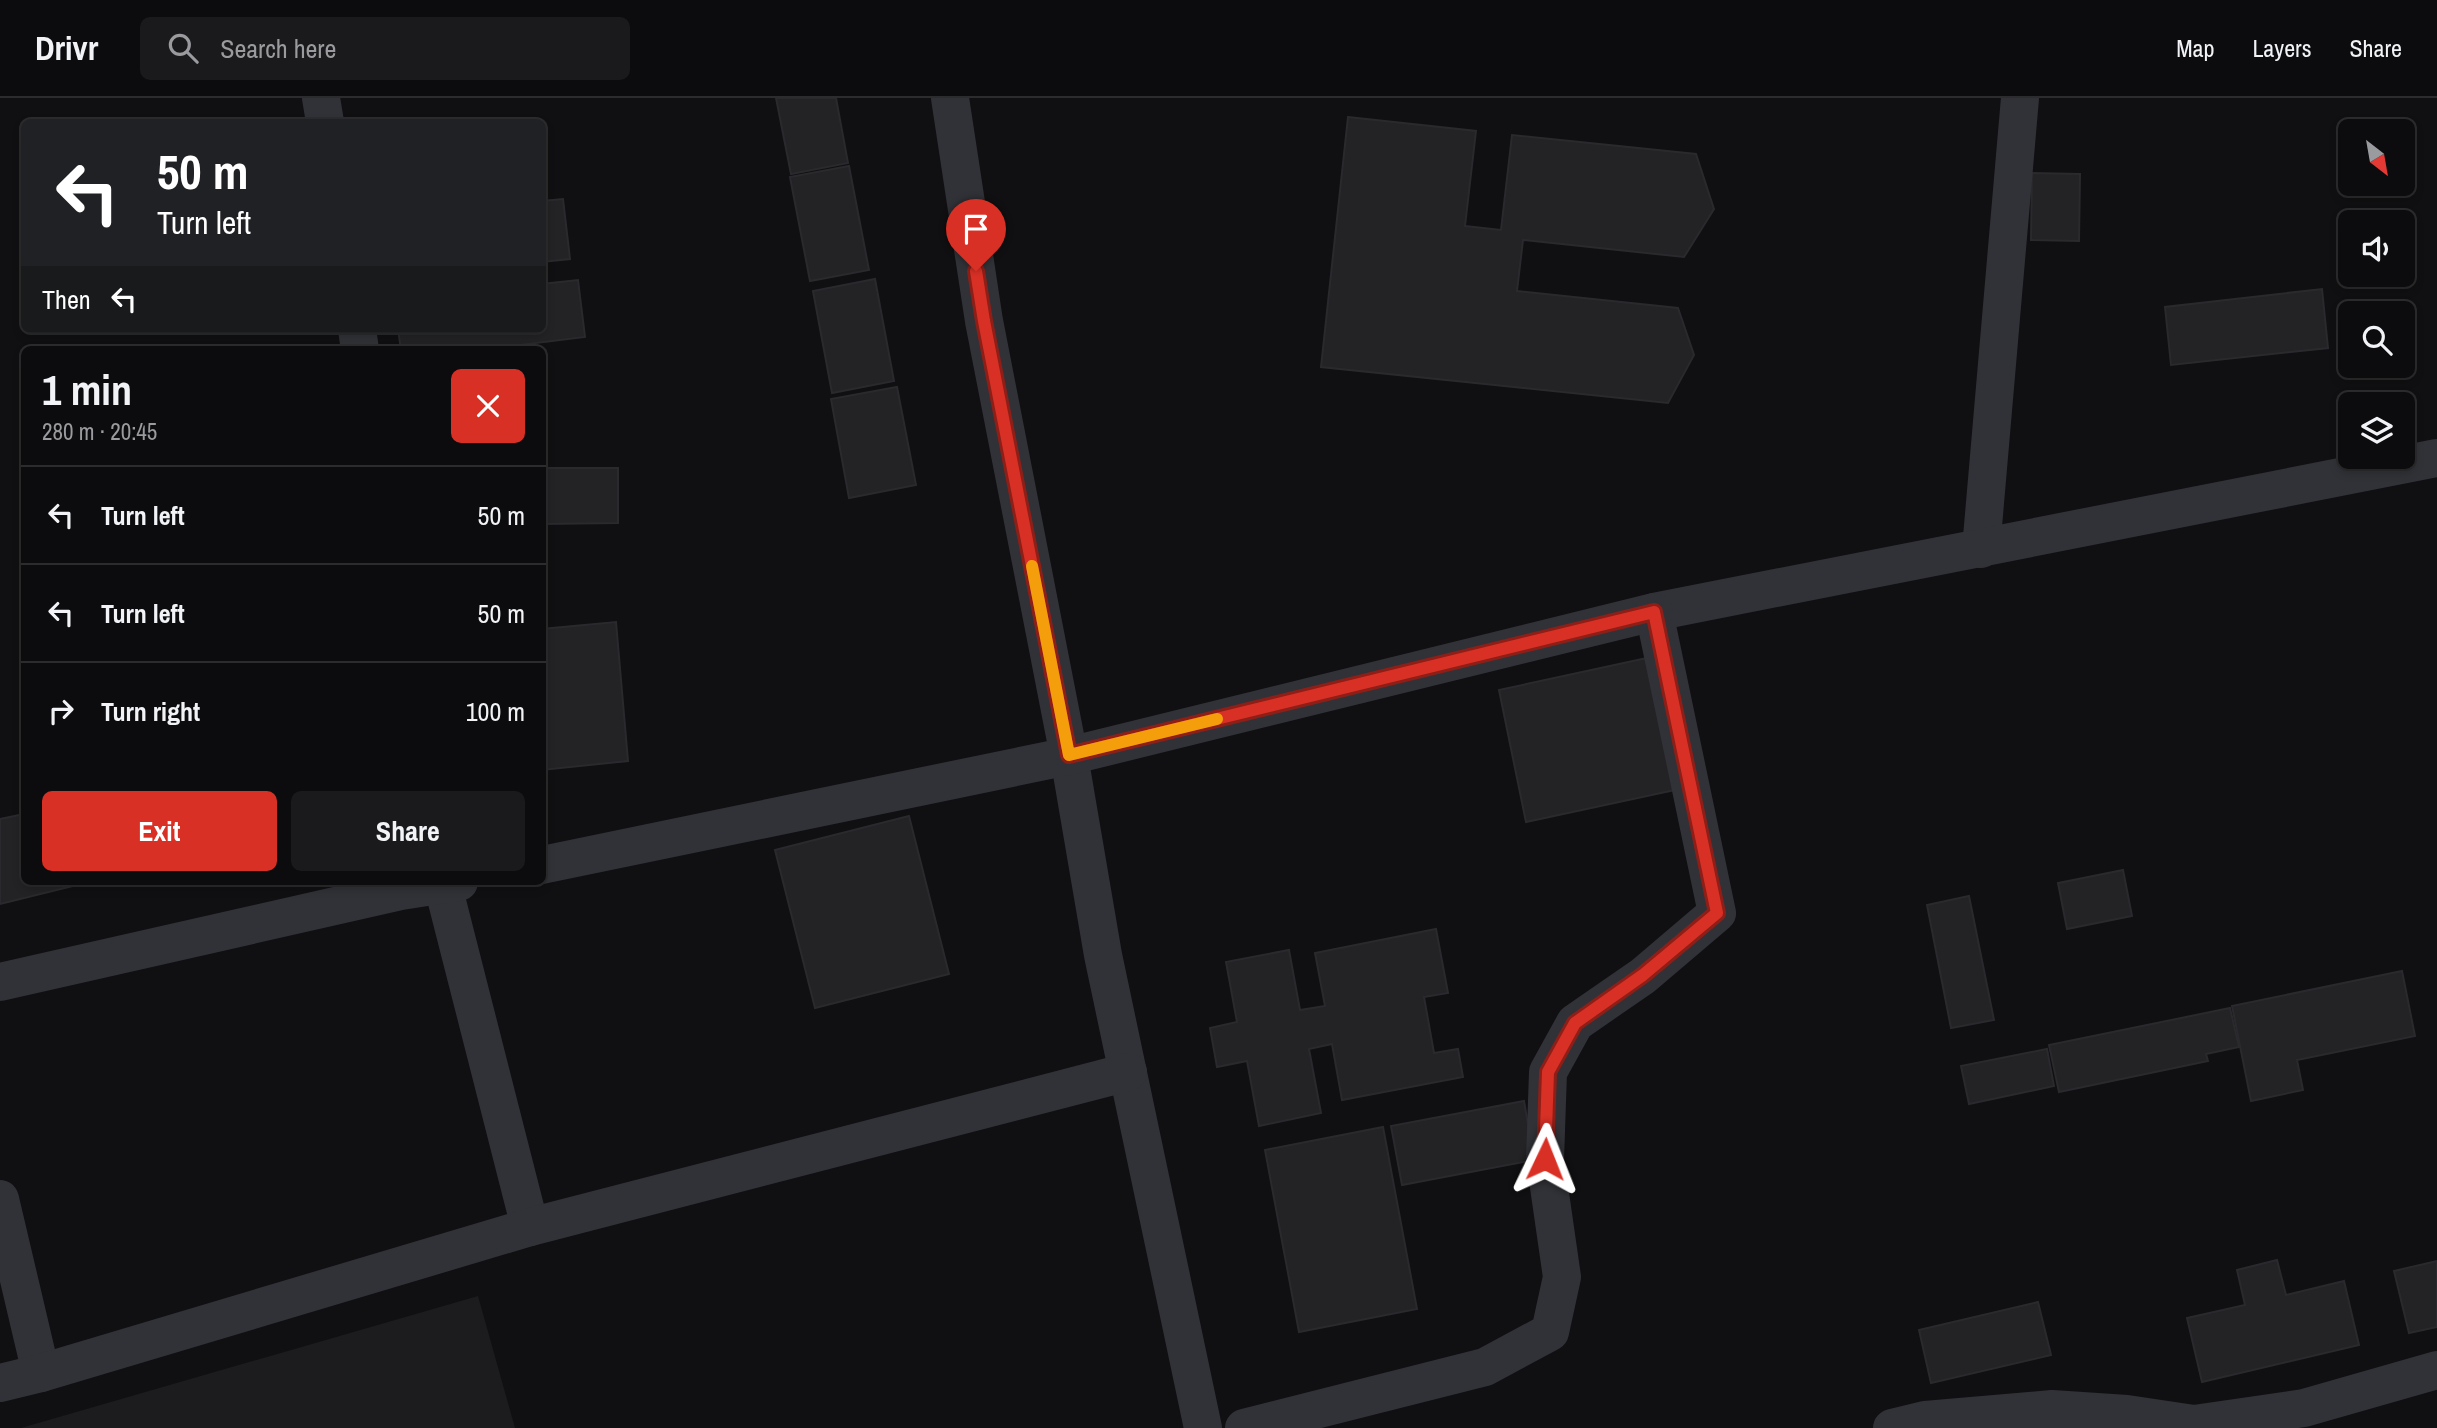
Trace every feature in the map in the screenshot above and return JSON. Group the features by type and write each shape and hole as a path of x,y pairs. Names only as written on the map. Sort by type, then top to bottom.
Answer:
{"street":[{"path":"321,98 324,119"},
{"path":"950,98 984,321 1069,755 1103,955 1203,1428"},
{"path":"1982,549 2020,98"},
{"path":"546,864 1069,755 1654,612 2437,458"},
{"path":"1244,1428 1485,1367 1550,1332 1562,1277 1545,1159 1548,1072 1575,1023 1643,975 1717,913 1654,612"},
{"path":"0,982 436,885"},
{"path":"448,885 530,1227"},
{"path":"0,1382 41,1373 530,1227 1128,1072"},
{"path":"0,1199 41,1373"},
{"path":"1892,1428 1925,1420 2052,1409 2127,1414 2194,1424 2304,1408 2437,1370"}],"shaded area":[{"path":"478,1296 515,1428 21,1428"}],"building":[{"path":"776,98 836,98 848,163 791,174"},
{"path":"1348,117 1476,131 1465,226 1501,230 1512,135 1696,154 1714,209 1684,257 1523,240 1517,291 1678,308 1694,355 1668,403 1321,367"},
{"path":"849,166 869,270 810,281 790,177"},
{"path":"2032,173 2080,174 2079,241 2031,240"},
{"path":"563,199 570,259 546,262 546,201"},
{"path":"875,279 894,381 832,393 813,291"},
{"path":"578,280 585,337 512,346 400,346 399,333 546,333 546,284"},
{"path":"2322,289 2328,348 2171,365 2165,307"},
{"path":"897,387 916,485 849,498 831,399"},
{"path":"546,468 618,468 618,523 546,524"},
{"path":"616,622 628,761 546,770 546,629"},
{"path":"1647,658 1675,790 1526,822 1499,690"},
{"path":"21,815 21,885 77,885 0,904 0,819"},
{"path":"909,816 949,974 815,1008 775,850"},
{"path":"2123,870 2132,916 2067,929 2058,883"},
{"path":"1969,896 1994,1020 1951,1028 1927,905"},
{"path":"1436,929 1448,993 1424,997 1434,1053 1458,1049 1463,1077 1342,1100 1332,1044 1309,1049 1321,1113 1259,1126 1247,1061 1217,1067 1210,1028 1237,1022 1226,962 1289,950 1300,1010 1325,1006 1315,953"},
{"path":"2402,971 2415,1036 2297,1060 2303,1090 2251,1101 2232,1006"},
{"path":"2230,1008 2239,1047 2206,1054 2208,1061 2059,1092 2049,1045"},
{"path":"2047,1049 2054,1086 1969,1104 1961,1066"},
{"path":"1524,1101 1534,1160 1402,1185 1391,1126"},
{"path":"1383,1127 1417,1309 1299,1332 1265,1150"},
{"path":"2277,1260 2286,1295 2344,1281 2359,1345 2202,1382 2187,1318 2245,1305 2237,1270"},
{"path":"2437,1261 2437,1327 2409,1333 2394,1271"},
{"path":"2038,1302 2051,1355 1931,1383 1919,1330"}],"slow traffic":[{"path":"1032,566 1069,755 1217,719"}],"route":[{"path":"976,271 1069,755 1654,612 1717,913 1643,975 1575,1023 1548,1072 1545,1159"}]}
